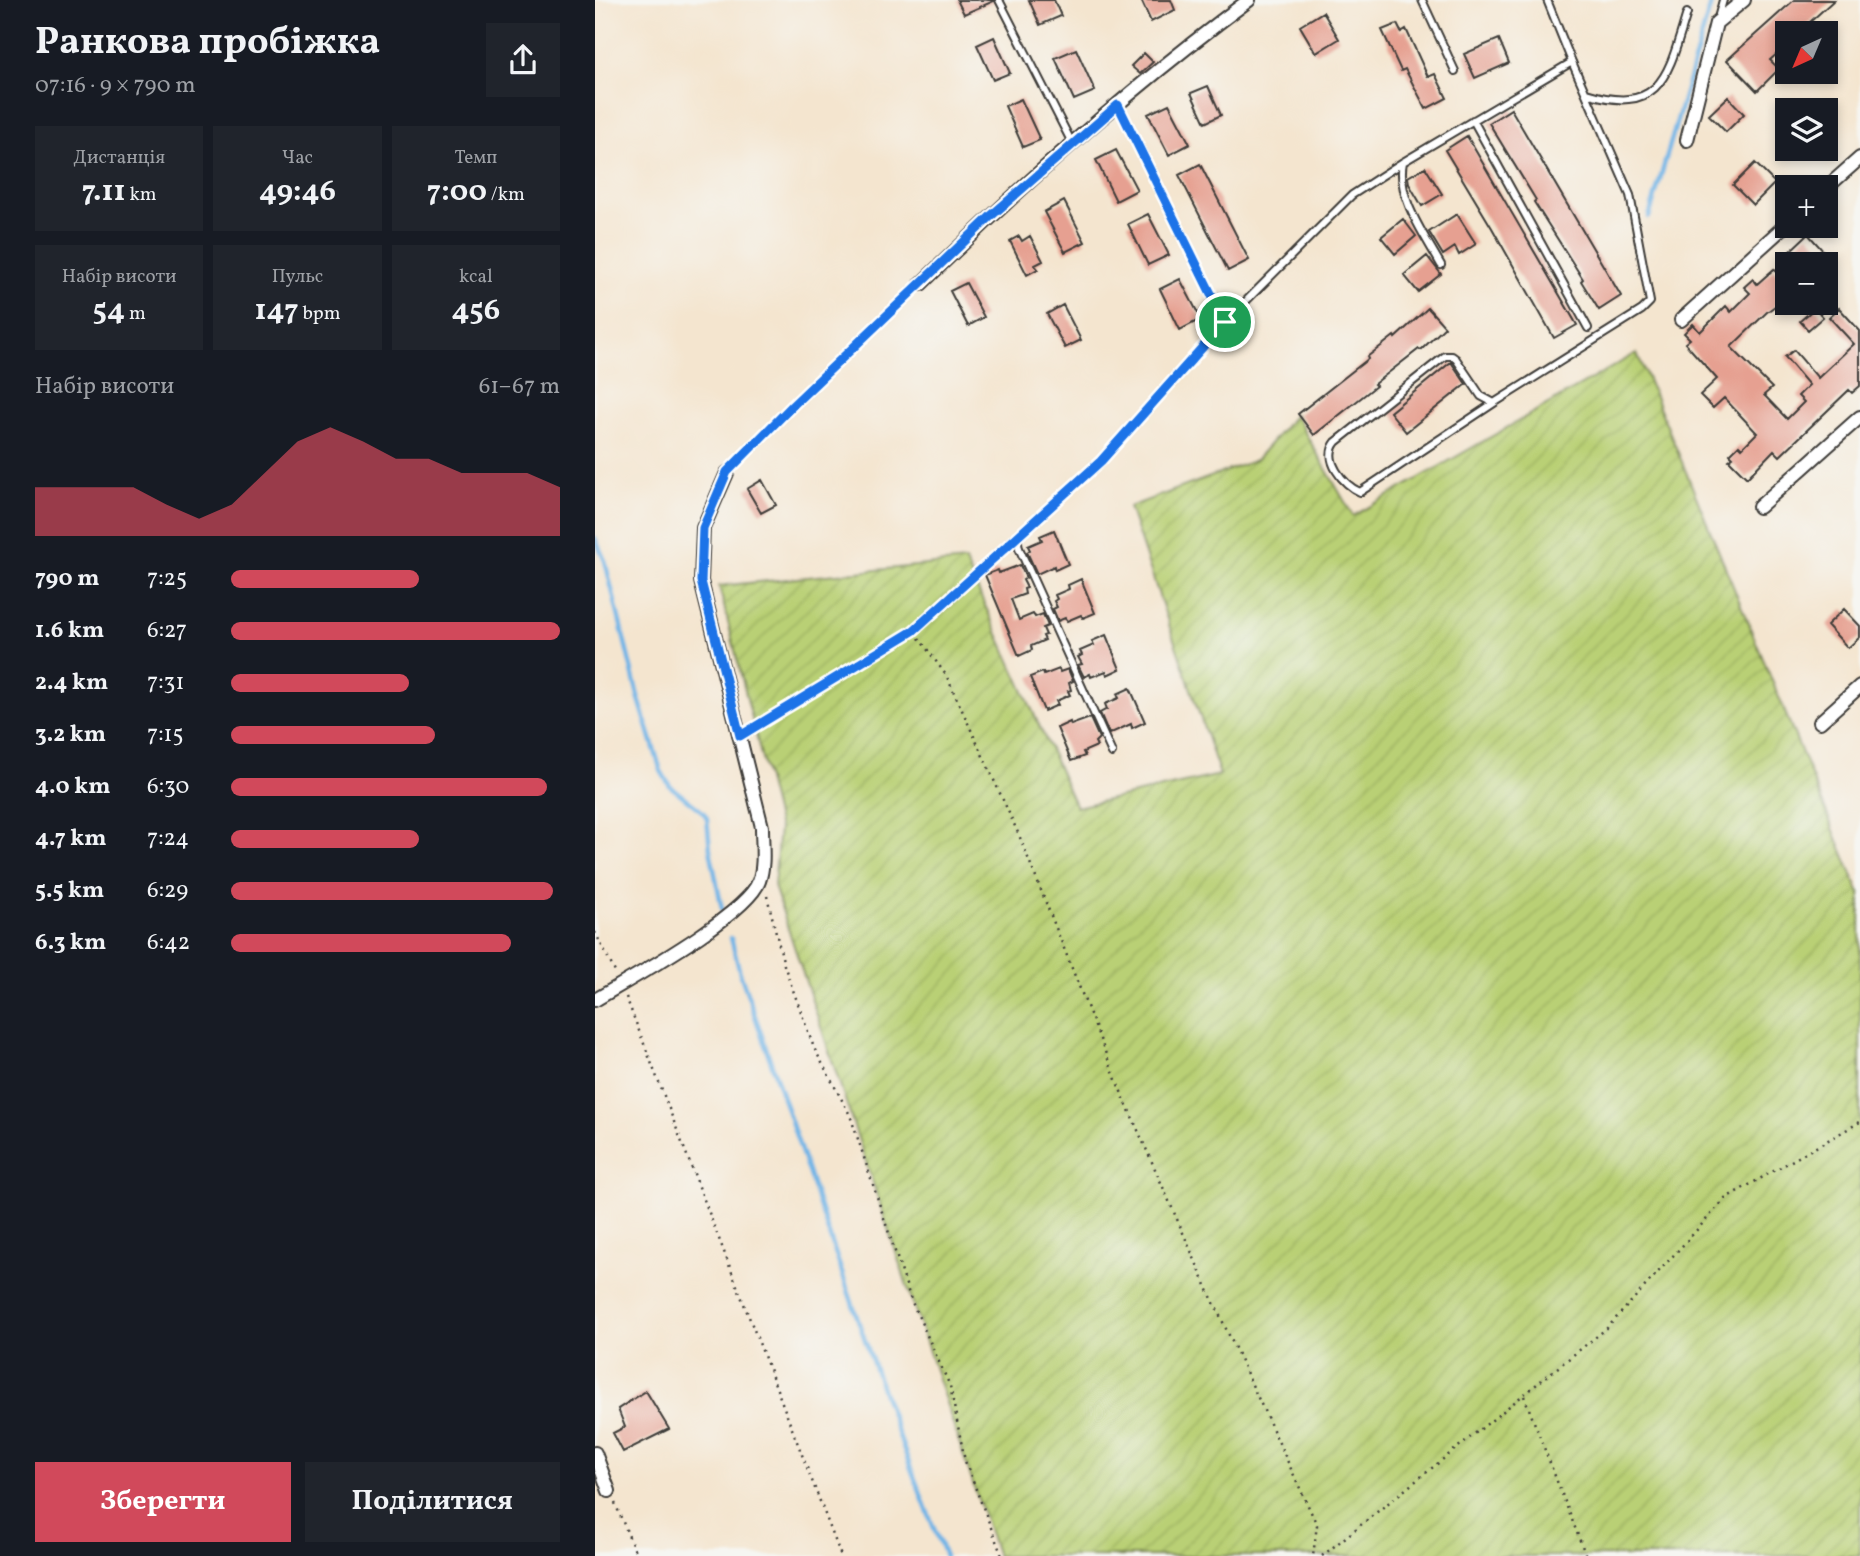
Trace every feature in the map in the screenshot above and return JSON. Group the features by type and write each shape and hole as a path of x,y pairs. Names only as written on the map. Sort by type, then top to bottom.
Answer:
{"street":[{"path":"921,284 991,216 1118,105 1184,48 1249,0"},
{"path":"1688,140 1716,23 1744,0"},
{"path":"1838,177 1860,158"},
{"path":"1681,320 1775,235"},
{"path":"1759,507 1860,417"},
{"path":"595,1000 729,916 749,896 758,882 762,866 762,827 701,581 703,528 727,472"},
{"path":"1820,722 1860,686"},
{"path":"595,1453 609,1491"}],"lane":[{"path":"999,0 1073,145"},
{"path":"1422,0 1455,71"},
{"path":"1494,403 1481,396 1456,359 1445,356 1336,442 1332,447 1332,455 1337,473 1345,484 1360,492 1494,403 1642,310 1650,302 1630,195 1547,0"},
{"path":"1716,23 1723,0"},
{"path":"1585,93 1607,99 1630,100 1654,90 1663,79 1675,54 1688,13"},
{"path":"740,736 913,631 1101,461 1225,322 1352,195 1572,62"},
{"path":"1118,105 1225,322"},
{"path":"1473,120 1588,328"},
{"path":"1403,162 1402,184 1409,204 1441,265"},
{"path":"1017,537 1019,548 1112,753"}],"path":[{"path":"727,472 793,405 921,284"},
{"path":"913,631 946,675 1019,835 1119,1087 1209,1292 1317,1525 1313,1556"},
{"path":"766,892 784,965 814,1048 850,1115 911,1300 950,1386 965,1461 1002,1556"},
{"path":"595,932 621,984 841,1556"},
{"path":"1322,1556 1607,1328 1726,1198 1860,1122"},
{"path":"1523,1394 1586,1556"},
{"path":"609,1491 636,1556"}],"green space":[{"path":"1637,353 1860,894 1860,1556 997,1556 774,886 779,828 719,586 965,561 1076,807 1220,775 1129,507 1256,460 1295,415 1353,516"}],"building":[{"path":"957,0 993,0 994,1 964,14"},
{"path":"1029,0 1054,0 1061,16 1040,25"},
{"path":"1141,0 1171,0 1175,10 1151,22"},
{"path":"1794,0 1834,0 1811,21 1775,21 1775,56 1770,60 1775,65 1775,73 1757,91 1727,60"},
{"path":"1323,12 1339,39 1316,53 1300,26"},
{"path":"1397,24 1401,32 1406,29 1428,77 1435,74 1447,98 1426,109 1405,69 1401,71 1382,30"},
{"path":"994,37 1010,73 993,80 977,45"},
{"path":"1499,39 1509,63 1475,78 1464,54"},
{"path":"1076,49 1095,91 1074,100 1055,58"},
{"path":"1144,53 1153,62 1140,74 1131,66"},
{"path":"1208,86 1221,115 1205,123 1191,93"},
{"path":"1728,97 1744,114 1726,132 1709,115"},
{"path":"1021,99 1040,140 1023,147 1005,106"},
{"path":"1169,104 1190,144 1169,155 1148,114"},
{"path":"1511,109 1621,296 1599,310 1489,123"},
{"path":"1467,136 1577,325 1554,338 1445,150"},
{"path":"1116,150 1137,190 1116,201 1096,160"},
{"path":"1755,163 1775,183 1753,205 1733,185"},
{"path":"1200,164 1249,260 1228,271 1179,175"},
{"path":"1425,167 1442,194 1422,206 1409,184 1408,177"},
{"path":"1064,201 1085,242 1065,252 1044,212"},
{"path":"1148,214 1169,255 1148,265 1128,224"},
{"path":"1457,214 1476,244 1459,255 1455,247 1443,255 1429,232"},
{"path":"1403,219 1416,236 1395,254 1381,237"},
{"path":"1019,236 1022,241 1030,236 1043,261 1035,265 1038,269 1027,275 1010,241"},
{"path":"1804,238 1812,238 1824,252 1791,252"},
{"path":"1427,256 1441,274 1418,292 1404,275"},
{"path":"1775,270 1775,306 1731,347 1772,388 1764,395 1787,419 1804,402 1798,396 1809,385 1785,357 1794,350 1818,378 1854,344 1829,317 1838,315 1839,308 1860,331 1860,386 1852,393 1849,390 1780,456 1774,450 1747,478 1729,460 1733,457 1730,454 1739,445 1742,448 1757,433 1724,398 1713,408 1700,395 1717,379 1685,343 1690,339 1684,333 1693,324 1700,332 1726,306 1731,312 1750,293 1744,287 1753,279 1757,284"},
{"path":"1180,279 1201,319 1180,330 1160,289"},
{"path":"966,283 984,317 968,326 950,291"},
{"path":"1063,305 1081,340 1065,348 1047,314"},
{"path":"1428,308 1445,327 1421,350 1374,384 1376,386 1314,435 1298,414 1368,359 1367,357 1394,336 1395,338"},
{"path":"1807,315 1823,317 1808,330 1800,321"},
{"path":"1451,362 1466,384 1406,432 1390,412"},
{"path":"762,480 776,505 761,513 747,489"},
{"path":"1054,530 1068,564 1055,570 1054,566 1037,574 1027,552 1030,550 1028,546 1042,540 1040,536"},
{"path":"1020,565 1027,588 1024,589 1025,594 1011,599 1019,620 1033,614 1035,617 1043,614 1048,626 1043,628 1045,640 1031,646 1032,650 1019,656 985,575"},
{"path":"1081,579 1095,613 1083,618 1081,615 1067,621 1065,618 1058,621 1053,609 1057,607 1055,595 1069,589 1068,585"},
{"path":"1844,609 1860,626 1860,637 1848,648 1827,625"},
{"path":"1106,635 1120,669 1107,675 1106,671 1084,677 1078,665 1082,664 1078,657 1082,655 1080,651 1094,645 1092,641"},
{"path":"1059,669 1060,672 1068,669 1073,681 1069,683 1070,695 1056,701 1058,705 1044,711 1030,677"},
{"path":"1130,688 1145,722 1132,728 1131,724 1109,734 1100,713 1107,709 1105,704 1119,698 1117,694"},
{"path":"1090,718 1099,738 1095,742 1097,746 1083,752 1085,756 1071,761 1057,728"},
{"path":"646,1391 669,1429 623,1452 613,1433 625,1427 618,1409"}],"waterway":[{"path":"1649,217 1712,0"},
{"path":"595,538 605,561 638,696 661,771 670,786 707,818 722,909"},
{"path":"731,938 740,973 864,1339 945,1556"}],"route":[{"path":"1118,105 1225,322 1101,461 913,631 740,736 701,581 703,528 727,472 793,405 991,216 1118,105"}]}
